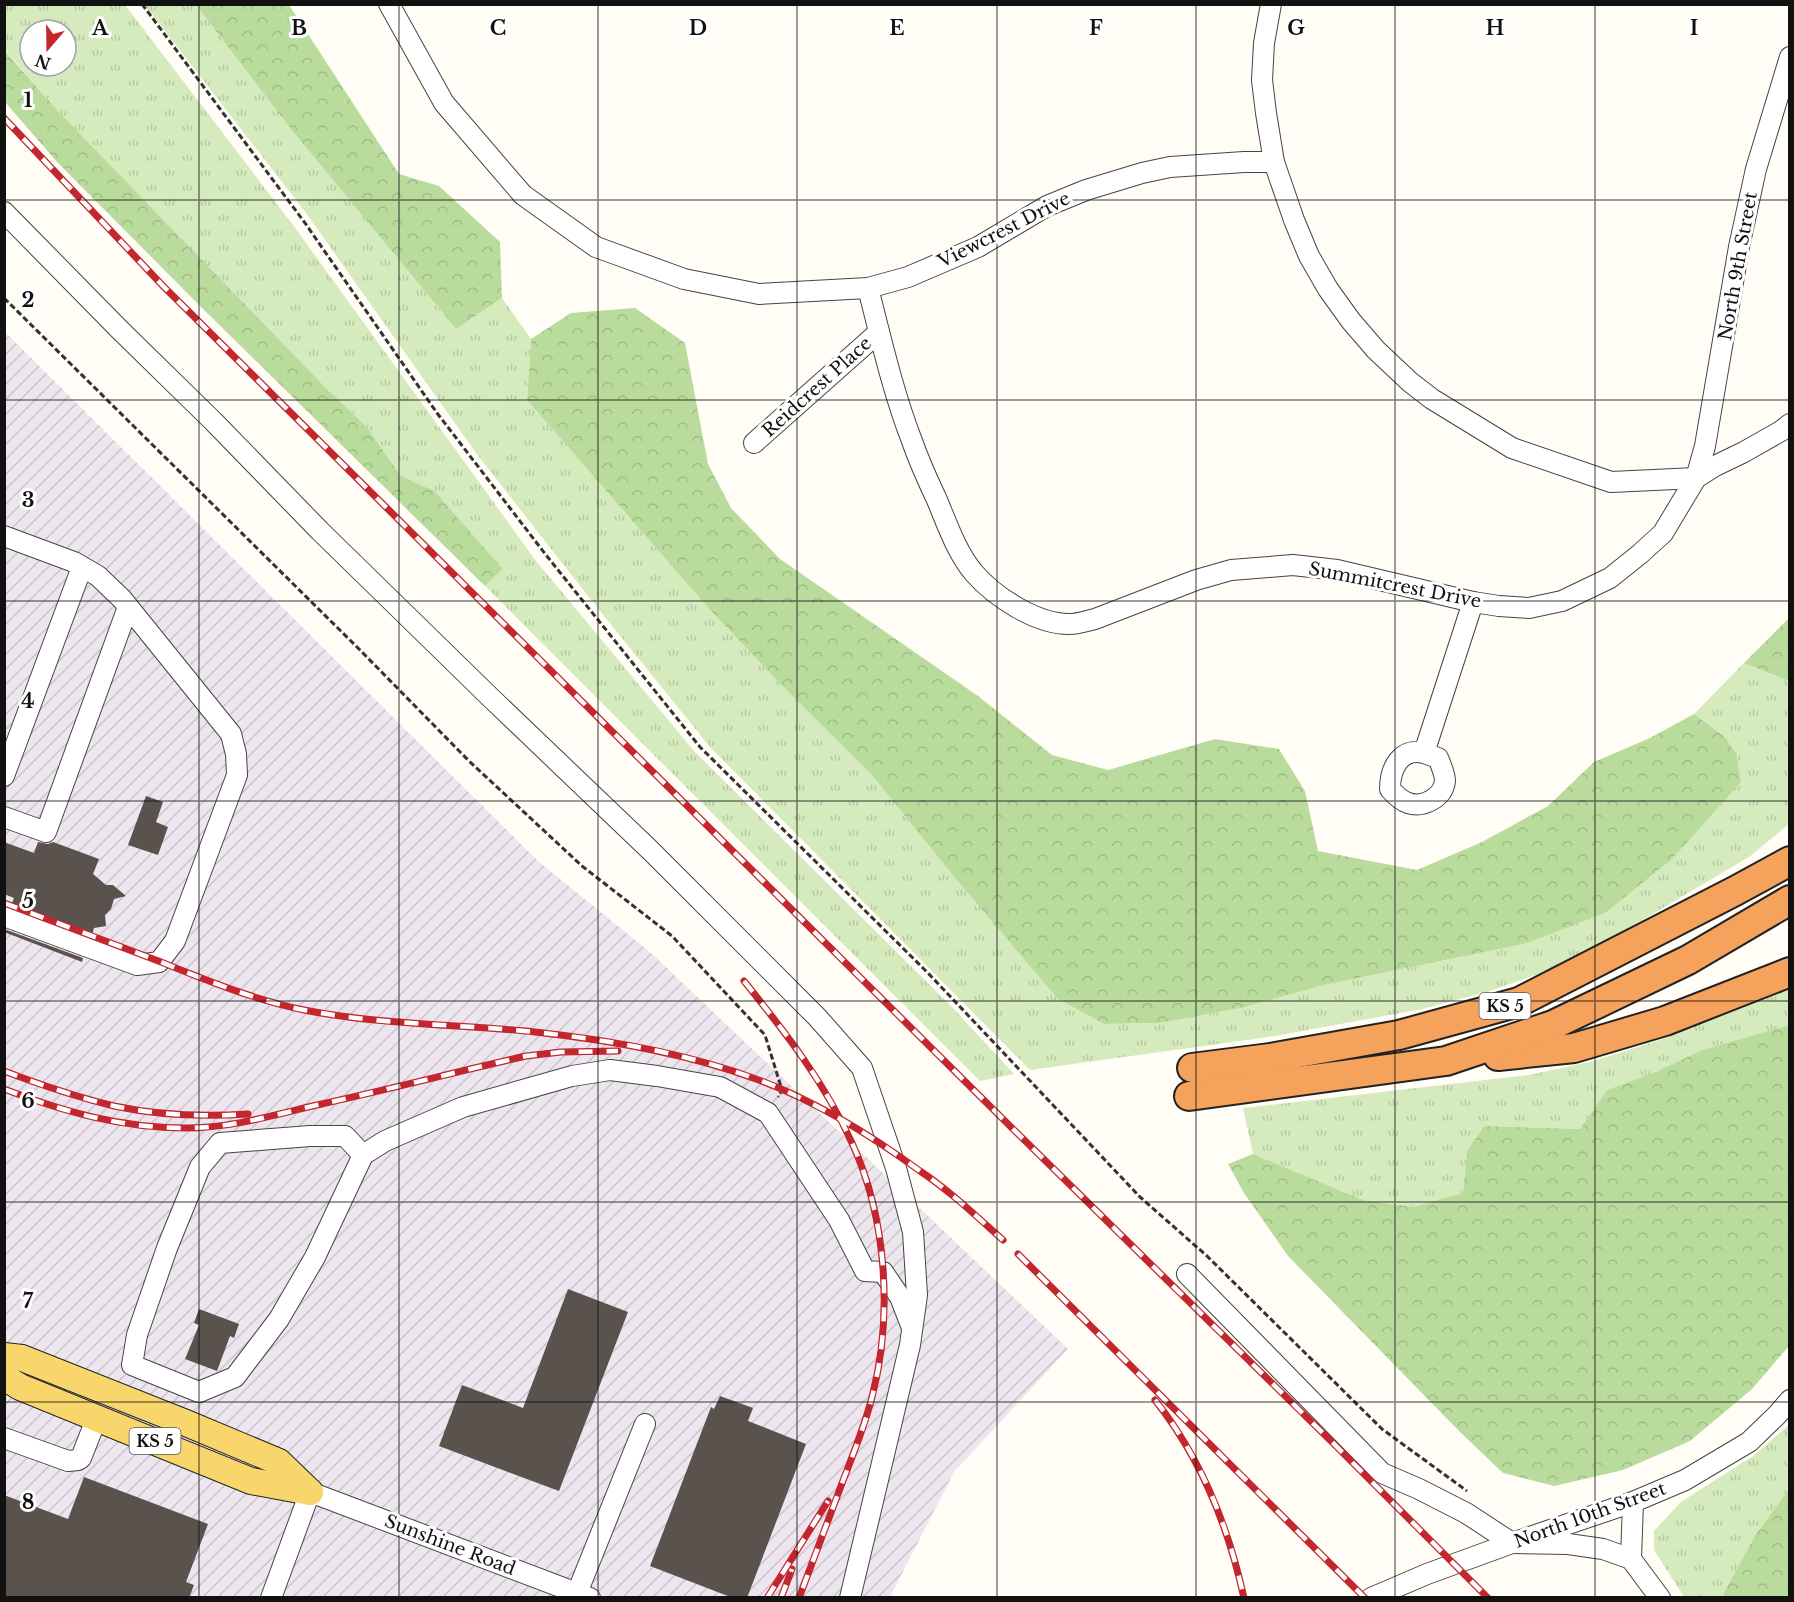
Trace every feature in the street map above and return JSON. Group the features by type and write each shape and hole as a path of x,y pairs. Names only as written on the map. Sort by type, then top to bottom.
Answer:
{"highway":[{"path":"1735,891 1790,841"},
{"name":"KS 5","path":"1790,861 1518,1002 1399,1035 1270,1058 1191,1082 1446,1061 1553,1025 1688,960 1790,900"},
{"path":"1446,1061 1574,1048 1665,1021 1790,972"}],"main road":[{"name":"Sunshine Road","path":"4,1356 22,1358 279,1462 310,1492"},
{"name":"Sunshine Road","path":"4,1377 20,1387 251,1481 310,1492"}],"street":[{"name":"Viewcrest Drive","path":"389,4 444,103 523,195 596,247 684,279 759,294 868,288 908,277 978,247 1047,206 1086,190 1142,173 1170,166 1274,162"},
{"path":"1271,4 1264,43 1262,80 1274,162 1294,220 1305,247 1328,289 1376,350 1410,382 1432,399 1512,448 1611,482 1696,478 1790,424"},
{"name":"North 9th Street","path":"1696,478 1705,446 1739,247 1756,169 1790,57"},
{"path":"4,212 320,531 650,850 817,1017 862,1068 896,1168 913,1232 917,1295 912,1332 850,1598"},
{"name":"Summitcrest Drive","path":"868,288 890,374 912,441 951,536 973,572 1006,600 1045,620 1067,624 1082,623 1196,580 1231,570 1293,565 1337,570 1473,602 1529,608 1562,601 1610,578 1663,533 1696,478"},
{"name":"Reidcrest Place","path":"754,443 879,332"},
{"path":"4,536 82,567 98,576 128,607 231,734 236,754 237,776 174,941 159,962 137,965 4,916"},
{"path":"4,776 82,567"},
{"path":"1424,753 1473,602"},
{"path":"4,817 46,832 128,607"},
{"path":"363,1155 345,1136 310,1136 220,1143 200,1167 167,1248 137,1335 132,1365 199,1392 235,1377 279,1319 315,1257 363,1155 385,1141 463,1107 572,1076 610,1070 720,1087 768,1113 839,1221 865,1271 883,1272 900,1297 912,1332"},
{"path":"1187,1274 1382,1473 1466,1512 1512,1543 1568,1544 1603,1549 1631,1559 1660,1598"},
{"name":"North 10th Street","path":"1371,1598 1427,1574 1633,1502 1685,1479 1749,1442 1790,1400"},
{"path":"4,1438 68,1461 78,1460 81,1458 97,1418"},
{"path":"584,1595 645,1424"},
{"path":"271,1598 310,1492"},
{"name":"Sunshine Road","path":"310,1492 554,1591 584,1595"},
{"path":"1631,1559 1633,1502"}],"path":[{"path":"142,4 305,223 436,413 553,564 700,747 928,973 1140,1197 1207,1256 1382,1429 1475,1496"},
{"path":"4,298 318,608 469,761 582,866 672,936 765,1035 782,1090 768,1113"}],"shaded area":[{"path":"4,331 539,862 650,952 1068,1349 954,1472 890,1597 5,1597"}],"green space":[{"path":"4,5 125,5 293,225 536,561 694,751 952,1007 1014,1074 980,1081 485,586 503,569 434,492 401,476 366,426 327,389 60,113 29,78 78,78 78,18 18,18 18,65 5,50"},
{"path":"145,5 196,5 290,128 456,329 502,298 531,339 527,400 711,611 872,775 1058,999 1104,1024 1160,1023 1241,1008 1324,985 1524,944 1725,737 1694,714 1744,663 1789,681 1789,824 1749,857 1595,948 1544,972 1490,991 1422,1009 1275,1036 1030,1070 710,747 476,453 306,213"},
{"path":"196,5 289,5 399,174 439,186 500,242 502,298 456,329 290,128"},
{"path":"4,50 18,66 18,78 29,78 327,389 366,426 401,476 434,491 503,569 485,586 57,162 5,102"},
{"path":"635,308 685,343 708,464 731,508 780,559 978,696 1052,755 1108,770 1215,739 1279,749 1305,791 1318,851 1417,870 1482,842 1548,806 1594,762 1650,738 1694,714 1725,737 1736,754 1741,782 1672,859 1605,913 1524,944 1324,985 1241,1008 1160,1023 1104,1024 1058,999 872,775 711,611 527,400 531,339 571,313"},
{"path":"1789,618 1789,681 1744,663"},
{"path":"1789,985 1789,1025 1702,1050 1657,1072 1607,1090 1580,1129 1484,1126 1467,1151 1463,1193 1413,1207 1363,1200 1253,1154 1243,1108 1529,1075 1594,1061 1660,1040"},
{"path":"1789,1025 1789,1346 1752,1389 1690,1441 1623,1470 1554,1486 1503,1473 1288,1256 1244,1193 1228,1164 1253,1154 1363,1200 1413,1207 1463,1193 1467,1151 1484,1126 1580,1129 1607,1090 1656,1072 1702,1050"},
{"path":"1789,1425 1789,1489 1756,1534 1723,1594 1724,1597 1684,1597 1654,1550 1654,1531 1681,1502 1753,1456"},
{"path":"1789,1489 1789,1597 1724,1597 1723,1594 1756,1534"}],"building":[{"path":"146,796 163,802 156,822 168,827 158,855 128,845"},
{"path":"4,842 34,853 38,842 48,844 53,842 99,859 93,874 106,885 113,885 126,896 114,899 111,909 105,915 106,926 94,928 92,935 11,906 14,898 4,894"},
{"path":"4,929 83,958 82,962 4,932"},
{"path":"568,1289 628,1312 559,1491 439,1446 462,1385 523,1408"},
{"path":"199,1309 239,1324 234,1338 230,1336 217,1371 185,1359 199,1325 194,1323"},
{"path":"720,1396 753,1408 748,1421 806,1444 747,1598 733,1598 650,1566 711,1407 714,1409"},
{"path":"84,1477 208,1524 186,1582 194,1585 189,1598 4,1598 4,1495 68,1519"}],"railway":[{"path":"4,118 164,287 1488,1598"},
{"path":"4,903 214,983 286,1006 361,1019 506,1029 591,1039 675,1055 756,1079 798,1097 862,1132 942,1187 1003,1240"},
{"path":"744,981 817,1079 852,1143 864,1172 873,1204 883,1268 883,1334 872,1397 799,1598"},
{"path":"4,1089 49,1105 116,1122 162,1127 203,1127 269,1117 526,1056 561,1052 618,1051"},
{"path":"4,1071 73,1095 130,1109 181,1115 248,1114"},
{"path":"1018,1254 1365,1598"},
{"path":"1155,1400 1186,1445 1211,1493 1230,1544 1244,1598"},
{"path":"767,1598 828,1501"},
{"path":"781,1598 792,1569"}]}
